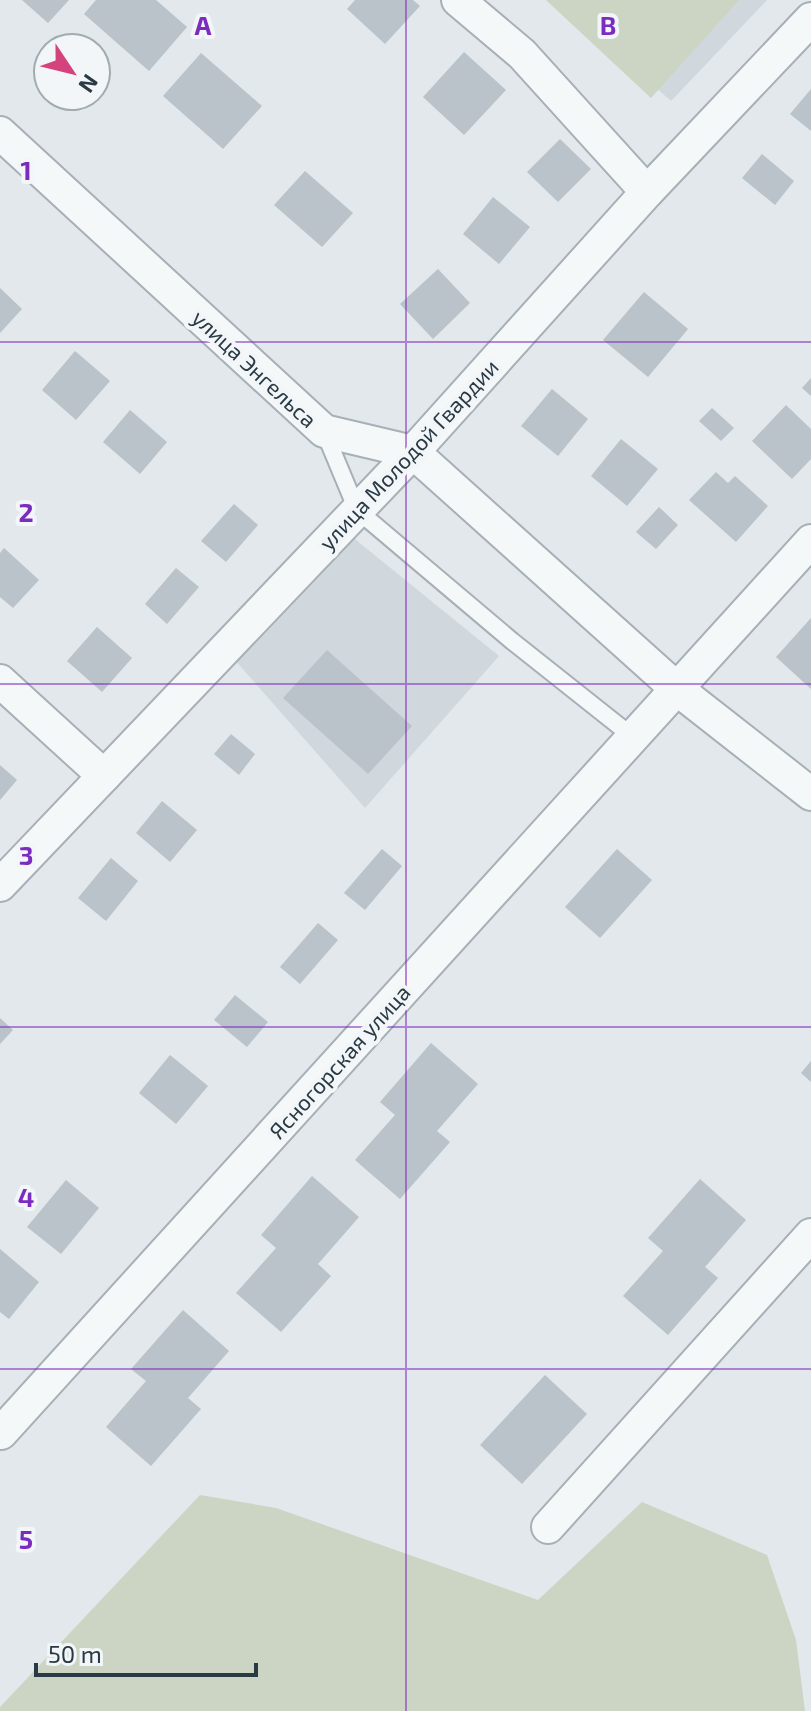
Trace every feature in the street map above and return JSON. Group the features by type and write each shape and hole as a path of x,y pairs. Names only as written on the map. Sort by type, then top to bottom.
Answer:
{"street":[{"path":"458,0 522,54 647,192"},
{"name":"улица Молодой Гвардии","path":"0,885 413,452 647,192 811,19"},
{"name":"улица Энгельса","path":"0,133 324,431 413,452 677,689 811,794"},
{"name":"Ясногорская улица","path":"1,1433 811,541"},
{"path":"0,681 104,776"},
{"path":"548,1527 811,1235"}],"lane":[{"path":"324,431 357,510 512,641 633,737"}],"shaded area":[{"path":"558,0 767,0 671,101"},
{"path":"340,527 499,656 365,808 234,659"}],"green space":[{"path":"546,0 739,0 651,98"},
{"path":"200,1495 276,1508 538,1600 642,1502 767,1555 796,1640 805,1711 0,1711 0,1707"}],"building":[{"path":"22,0 69,0 48,23"},
{"path":"96,0 156,0 187,27 149,71 112,39 112,32 105,32 84,14"},
{"path":"355,0 413,0 420,6 385,44 347,9"},
{"path":"464,52 506,90 464,135 423,97"},
{"path":"201,53 262,106 223,149 163,96"},
{"path":"811,89 811,131 790,114"},
{"path":"560,139 591,169 558,202 527,172"},
{"path":"762,154 794,181 775,205 742,178"},
{"path":"305,171 353,213 322,247 274,205"},
{"path":"493,197 530,227 499,264 463,234"},
{"path":"438,269 470,303 433,339 400,304"},
{"path":"0,288 22,309 0,333"},
{"path":"644,292 688,329 648,377 603,340"},
{"path":"75,351 110,381 76,420 42,390"},
{"path":"811,378 811,396 802,388"},
{"path":"552,389 588,419 558,456 521,426"},
{"path":"786,405 811,429 811,459 792,479 752,441"},
{"path":"712,408 734,428 721,441 699,421"},
{"path":"130,410 167,442 140,474 103,442"},
{"path":"621,439 658,469 627,506 591,476"},
{"path":"716,472 728,483 735,476 768,506 736,542 689,500"},
{"path":"234,504 258,525 226,562 201,541"},
{"path":"659,507 678,525 656,549 636,532"},
{"path":"4,548 39,580 13,608 0,597 0,553"},
{"path":"176,568 199,587 167,624 145,604"},
{"path":"811,618 811,689 776,657"},
{"path":"97,627 132,658 102,692 67,661"},
{"path":"327,650 412,726 368,774 283,698"},
{"path":"231,734 255,754 239,775 214,754"},
{"path":"0,765 17,780 0,800"},
{"path":"162,801 197,830 170,862 136,833"},
{"path":"382,849 402,866 365,910 344,893"},
{"path":"617,849 652,880 600,938 565,907"},
{"path":"111,858 138,881 106,921 78,898"},
{"path":"318,923 338,940 300,984 280,967"},
{"path":"235,995 268,1022 247,1047 214,1020"},
{"path":"0,1018 13,1030 0,1044"},
{"path":"431,1043 478,1084 437,1131 450,1142 400,1199 355,1160 395,1115 380,1102"},
{"path":"170,1055 208,1086 176,1124 139,1093"},
{"path":"811,1061 811,1082 801,1073"},
{"path":"312,1176 359,1217 318,1264 331,1276 281,1332 236,1293 276,1248 261,1235"},
{"path":"700,1179 746,1220 705,1267 718,1278 668,1335 623,1296 663,1251 648,1238"},
{"path":"66,1180 99,1208 61,1254 27,1227"},
{"path":"0,1249 39,1282 9,1319 0,1312"},
{"path":"183,1310 229,1351 188,1398 201,1409 151,1466 106,1427 146,1381 131,1369"},
{"path":"545,1375 587,1414 522,1484 480,1445"}]}
